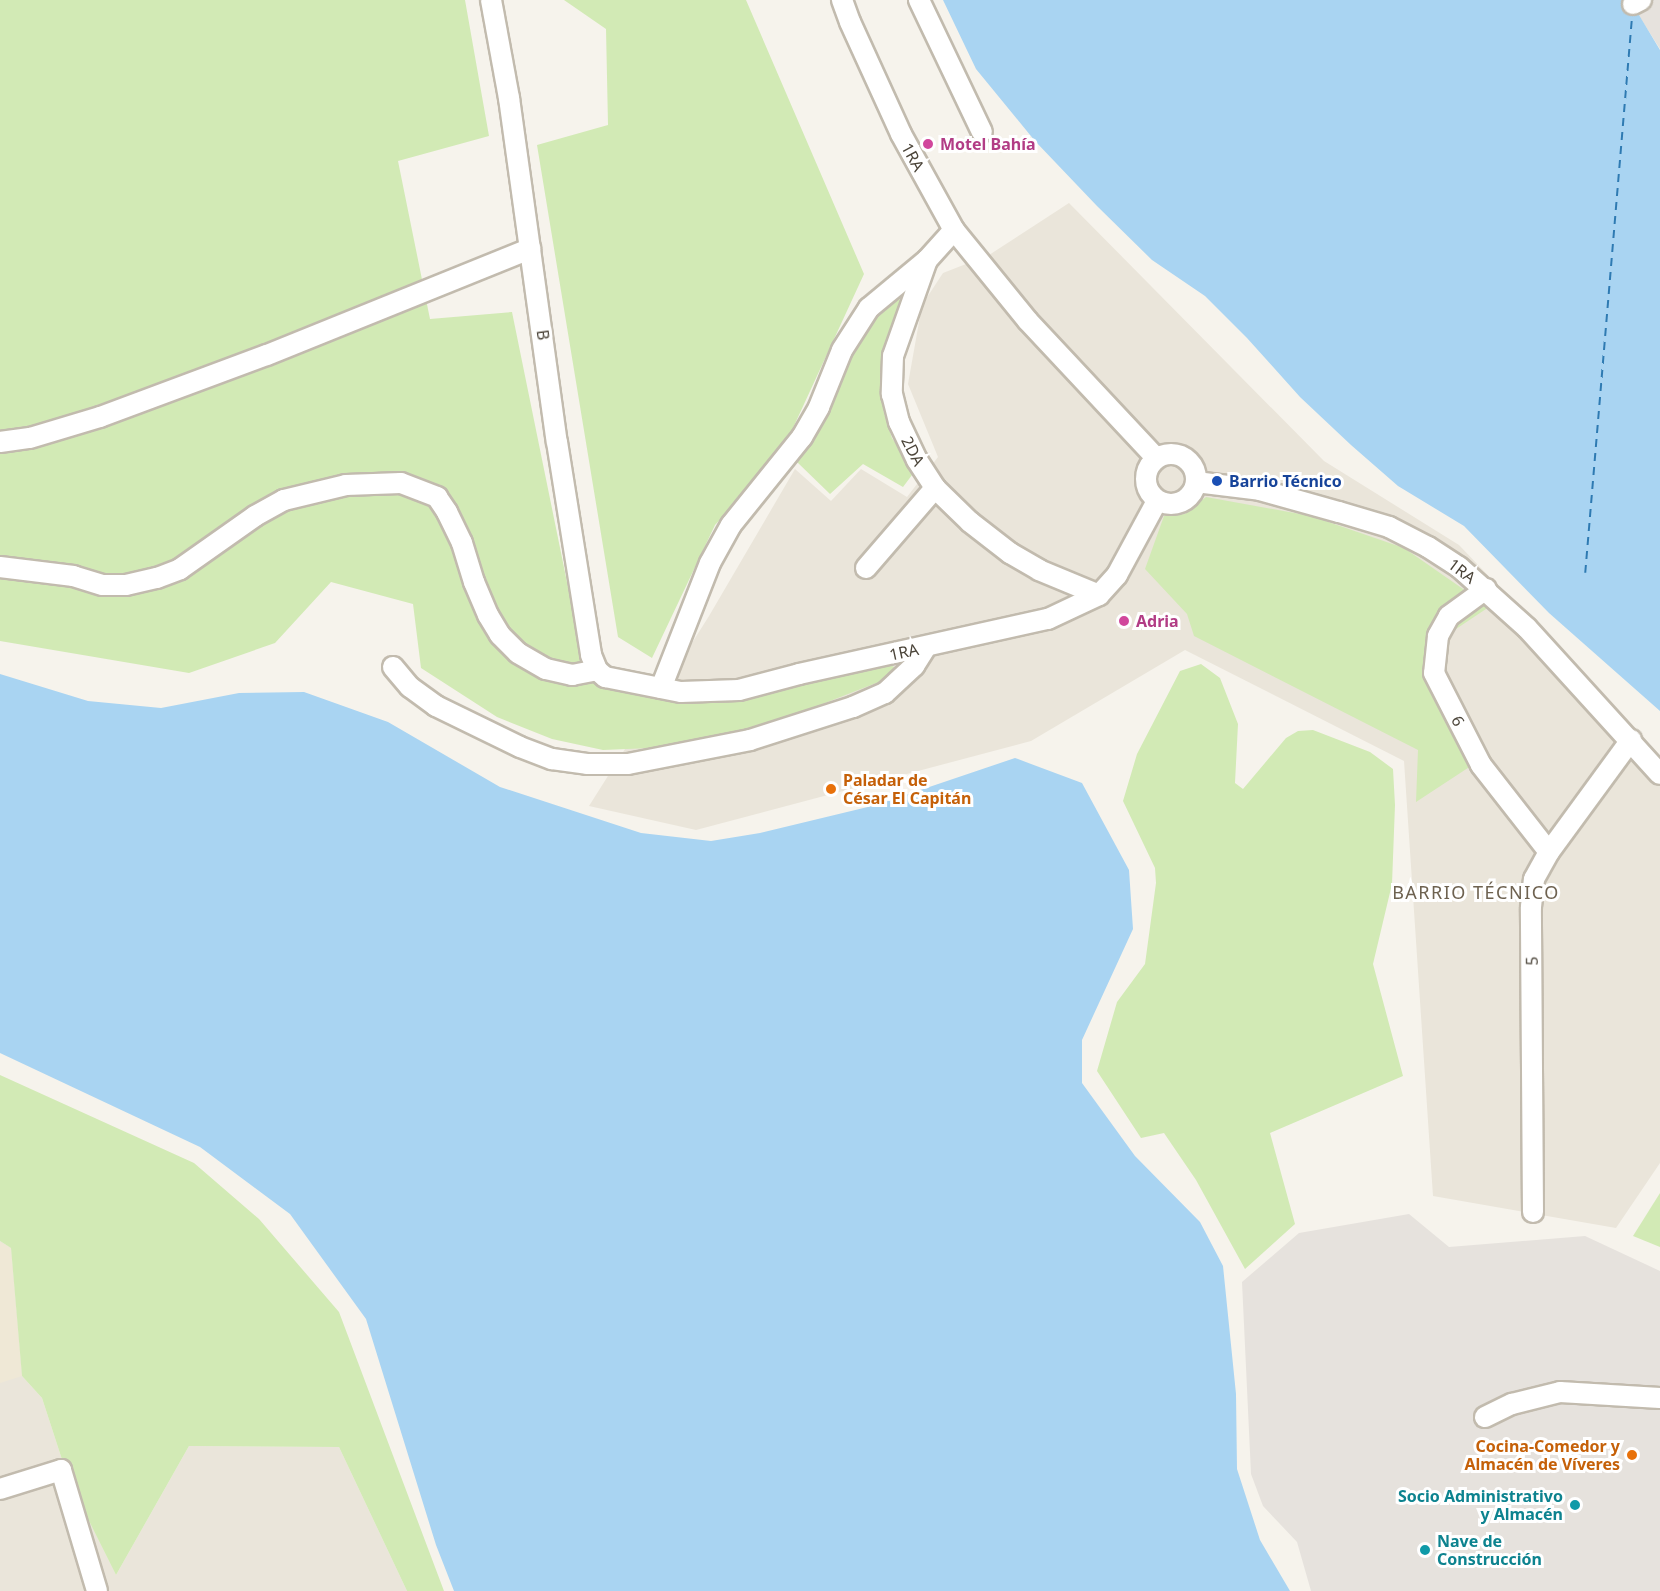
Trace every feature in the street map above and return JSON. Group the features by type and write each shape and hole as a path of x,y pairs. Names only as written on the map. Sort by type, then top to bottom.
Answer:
{"street":[{"name":"B","path":"491,0 504,66 591,656 597,670"},
{"name":"1RA","path":"842,0 901,134 954,230 1028,321 1156,459"},
{"path":"919,0 982,132"},
{"name":"2DA","path":"954,230 927,260 893,356 892,394 899,422 916,460 935,488 970,522 1010,553 1039,570 1099,595"},
{"path":"0,442 30,438 100,417 267,355 530,249"},
{"path":"661,688 710,563 731,525 802,437 819,407 842,350 869,308 927,260"},
{"path":"1174,454 1184,457 1191,464 1196,482 1192,492 1177,504 1157,501 1150,494 1146,475 1156,459 1174,454"},
{"name":"1RA","path":"1196,482 1260,490 1389,527 1428,547 1486,589 1527,628 1660,774"},
{"path":"0,567 73,576 103,585 126,585 157,578 180,569 255,516 284,500 346,485 401,483 436,498 447,512 462,543 474,582 488,615 500,635 518,653 546,669 572,675 597,670"},
{"path":"866,568 935,488"},
{"name":"1RA","path":"597,670 605,677 616,681 681,692 740,690 799,674 1048,619 1099,595 1118,575 1157,501"},
{"name":"6","path":"1486,589 1449,616 1438,636 1434,673 1481,765 1549,852"},
{"path":"393,667 410,687 436,706 477,729 520,747 552,759 587,764 628,764 750,740 804,725 853,707 885,693 914,666 926,647"},
{"name":"5","path":"1533,1212 1532,907 1534,879 1549,852 1631,740"},
{"path":"1485,1417 1512,1404 1560,1392 1660,1398"},
{"path":"0,1489 61,1470 97,1591"}],"shaded area":[{"path":"1629,0 1660,0 1660,49"},
{"path":"1069,203 1324,461 1459,545 1660,756 1660,1163 1616,1228 1433,1196 1404,761 1185,650 1031,741 696,830 589,806 709,616 795,469 831,501 861,469 907,497 938,457 908,384 922,305 943,273 989,255"},
{"path":"1409,1214 1449,1247 1585,1236 1660,1271 1660,1591 1311,1591 1297,1542 1263,1506 1251,1474 1242,1282 1299,1233"},
{"path":"0,1241 11,1248 22,1376 42,1398 69,1481 116,1575 189,1446 339,1447 407,1591 0,1591"},
{"path":"0,1242 11,1248 22,1376 0,1383"}],"green space":[{"path":"0,0 465,0 489,136 398,161 430,319 512,312 580,646 601,684 755,694 889,663 896,669 889,678 784,719 734,734 675,747 603,750 552,739 497,717 421,668 413,604 331,582 275,643 189,673 0,641"},
{"path":"564,0 746,0 864,274 781,454 715,525 652,658 618,637 537,145 608,125 606,29"},
{"path":"890,299 899,299 904,303 884,347 880,380 884,413 892,438 903,454 912,475 903,487 863,464 830,494 797,462 817,430 849,358 868,327"},
{"path":"1206,497 1311,516 1404,548 1489,607 1450,633 1425,675 1477,762 1416,802 1418,750 1194,636 1187,614 1145,569 1164,516 1185,514"},
{"path":"1201,664 1220,678 1238,724 1235,783 1243,789 1286,738 1298,731 1313,730 1370,752 1393,769 1395,805 1392,884 1373,964 1403,1076 1270,1133 1295,1224 1245,1269 1196,1180 1164,1133 1141,1138 1097,1071 1117,1002 1145,964 1156,883 1155,868 1123,801 1137,754 1180,671"},
{"path":"0,1075 194,1163 259,1219 339,1312 444,1591 407,1591 339,1447 189,1446 116,1575 69,1481 42,1398 22,1376 11,1248 0,1241"},
{"path":"1660,1193 1660,1247 1633,1236"}],"water":[{"path":"943,0 1630,0 1660,50 1660,711 1549,613 1464,526 1398,486 1351,445 1300,397 1247,338 1205,296 1152,260 1097,206 1035,141 976,69"},
{"path":"0,674 88,701 161,708 239,693 304,692 388,722 500,787 641,833 711,841 760,833 876,805 1015,758 1082,783 1129,870 1133,929 1082,1040 1082,1083 1135,1156 1200,1222 1223,1266 1236,1394 1237,1469 1260,1540 1290,1591 454,1591 436,1545 366,1319 290,1214 200,1147 0,1053"}],"ferry route":[{"path":"1585,573 1632,14"}],"place":[{"name":"Motel Bahía","path":"928,144"},
{"name":"Barrio Técnico","path":"1217,481"},
{"name":"Adria","path":"1124,621"},
{"name":"Paladar de César El Capitán","path":"831,789"},
{"name":"Cocina-Comedor y Almacén de Víveres","path":"1632,1455"},
{"name":"Socio Administrativo y Almacén","path":"1575,1505"},
{"name":"Nave de Construcción","path":"1425,1550"}],"district":[{"name":"BARRIO TÉCNICO","path":"1476,892"}]}
